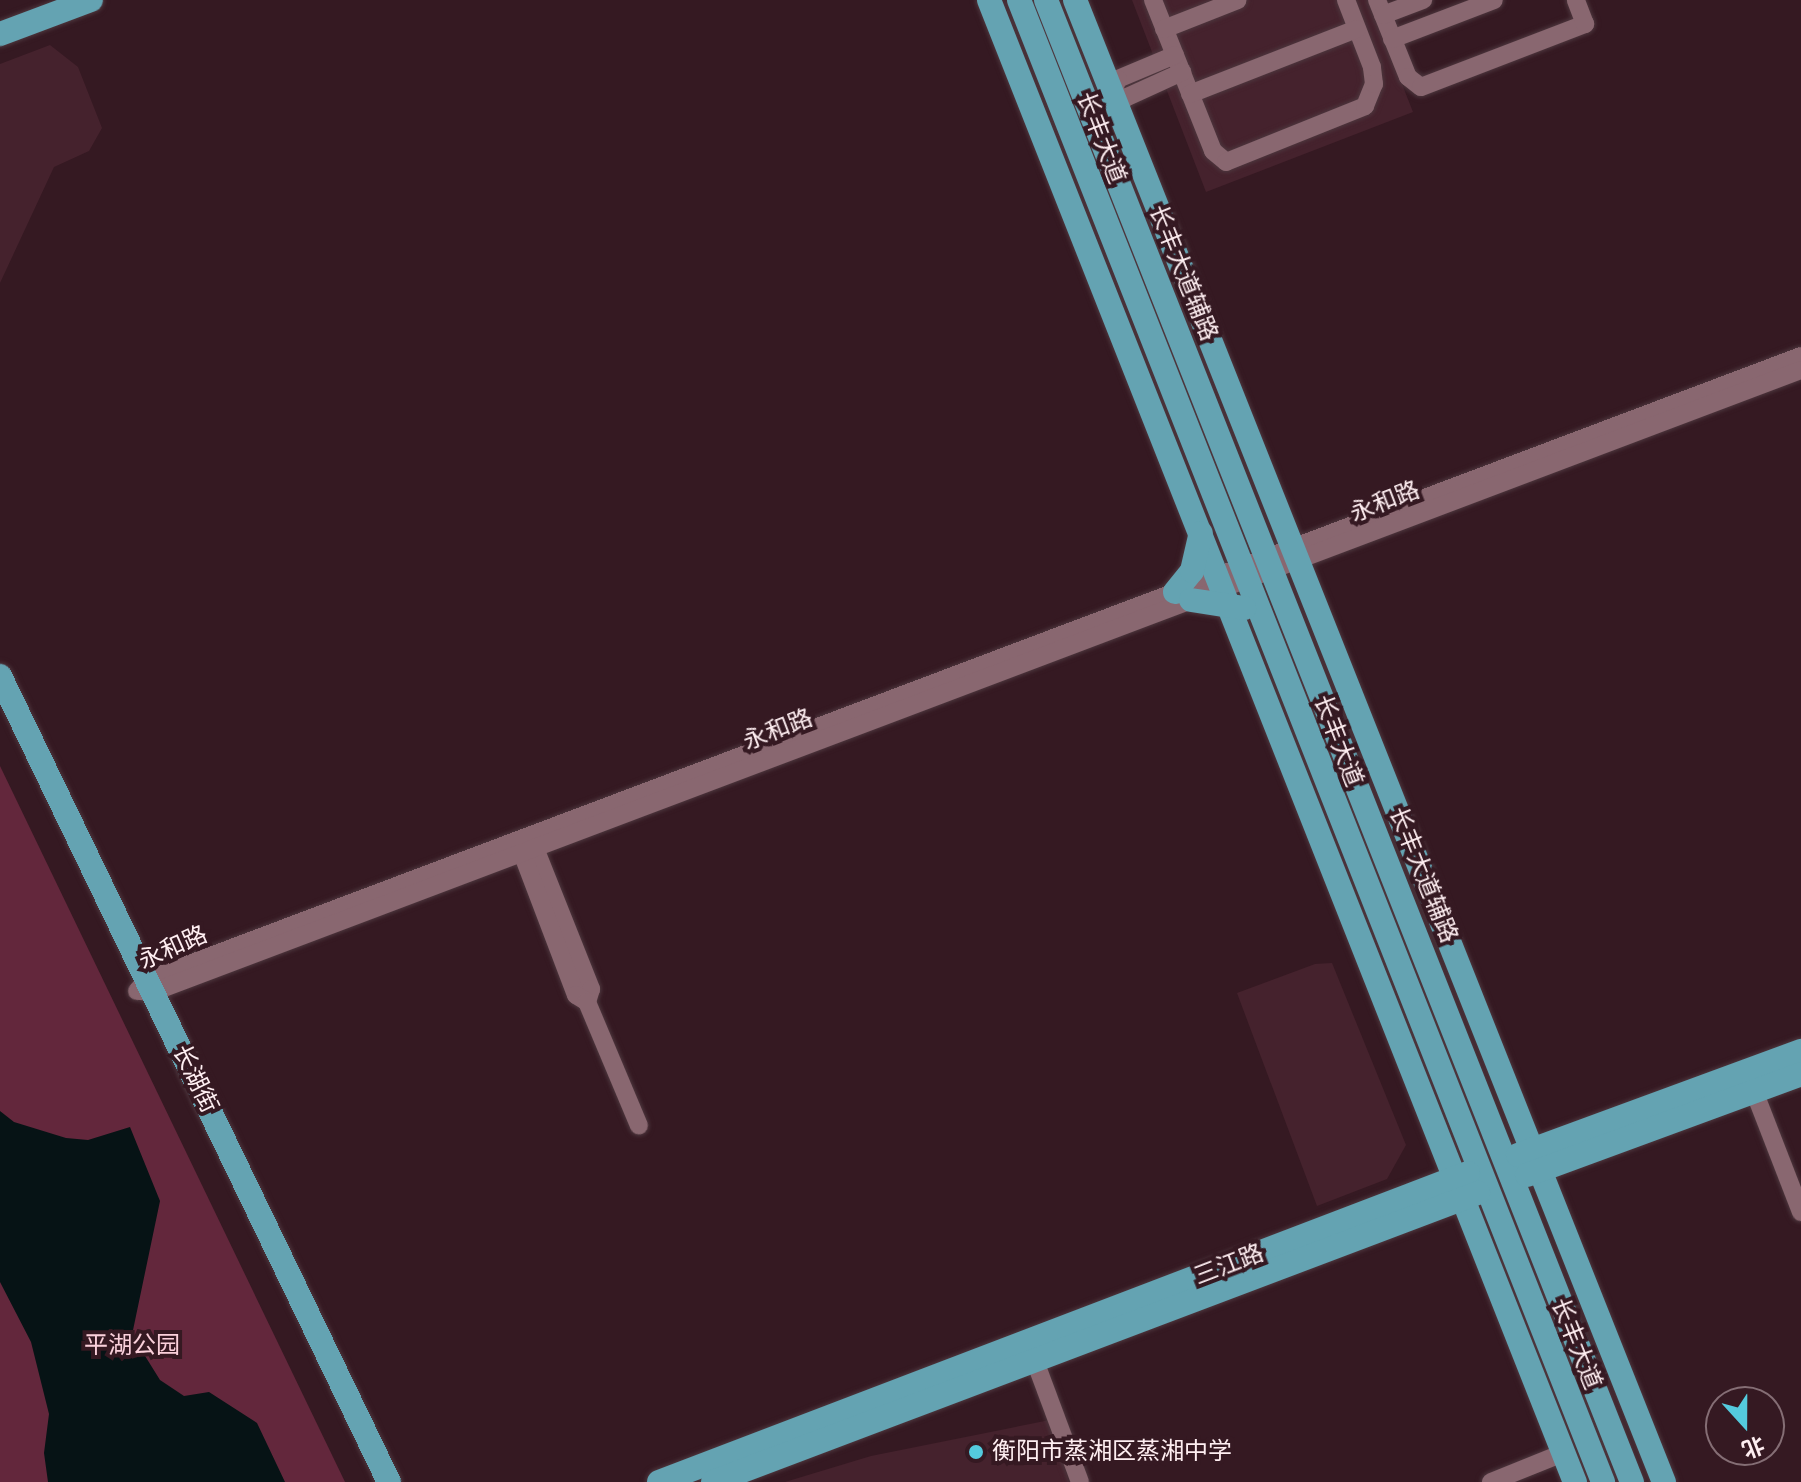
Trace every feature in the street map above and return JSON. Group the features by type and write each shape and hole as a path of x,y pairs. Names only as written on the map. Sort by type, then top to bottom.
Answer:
{"main road":[{"path":"0,18 48,0"},
{"path":"0,34 91,0"},
{"path":"989,0 1575,1482"},
{"name":"长丰大道","path":"1019,0 1076,108 1257,568 1507,1170 1632,1482"},
{"name":"长丰大道","path":"1046,0 1076,108 1136,292 1257,568 1261,611 1603,1482"},
{"name":"长丰大道辅路","path":"1075,0 1664,1482"},
{"path":"1076,108 1112,94"},
{"path":"1108,302 1136,292"},
{"path":"1201,533 1183,596 1223,590 1261,611"},
{"name":"长湖街","path":"0,676 374,1482"},
{"name":"长湖街","path":"0,706 146,988 389,1482"},
{"name":"三江路","path":"1536,1160 1801,1051"},
{"name":"三江路","path":"659,1482 1507,1170 1801,1074"},
{"name":"三江路","path":"713,1482 1035,1361 1458,1189"}],"street":[{"path":"1153,0 1213,151 1226,162 1365,106 1374,84 1346,0"},
{"path":"1164,29 1238,0"},
{"path":"1423,0 1380,8 1408,77 1421,87 1585,24 1576,0"},
{"path":"1392,39 1494,0"},
{"path":"1190,94 1357,29"},
{"path":"1112,94 1125,98 1178,64"},
{"name":"永和路","path":"1295,554 1801,356"},
{"name":"永和路","path":"1223,590 1257,568 1801,370"},
{"name":"永和路","path":"146,988 1183,596"},
{"path":"527,846 576,995 587,1002 639,1126"},
{"path":"1754,1091 1801,1212"},
{"path":"1035,1361 1080,1482"},
{"path":"1491,1482 1563,1453"}],"shaded area":[{"path":"1132,0 1369,0 1413,112 1206,192"},
{"path":"50,45 78,67 102,128 89,151 54,167 0,283 0,64"},
{"path":"1332,963 1406,1145 1387,1179 1317,1206 1237,993 1315,964"},
{"path":"0,1111 14,1122 66,1138 88,1140 130,1127 160,1201 132,1335 160,1380 184,1396 209,1392 257,1423 285,1482 48,1482 44,1453 49,1414 31,1342 0,1282"},
{"name":"衡阳市蒸湘区蒸湘中学","path":"1050,1420 1069,1482 785,1482 871,1456"}],"green space":[{"name":"平湖公园","path":"0,766 345,1482 0,1482"}],"place":[{"name":"衡阳市蒸湘区蒸湘中学","path":"976,1452"}]}
